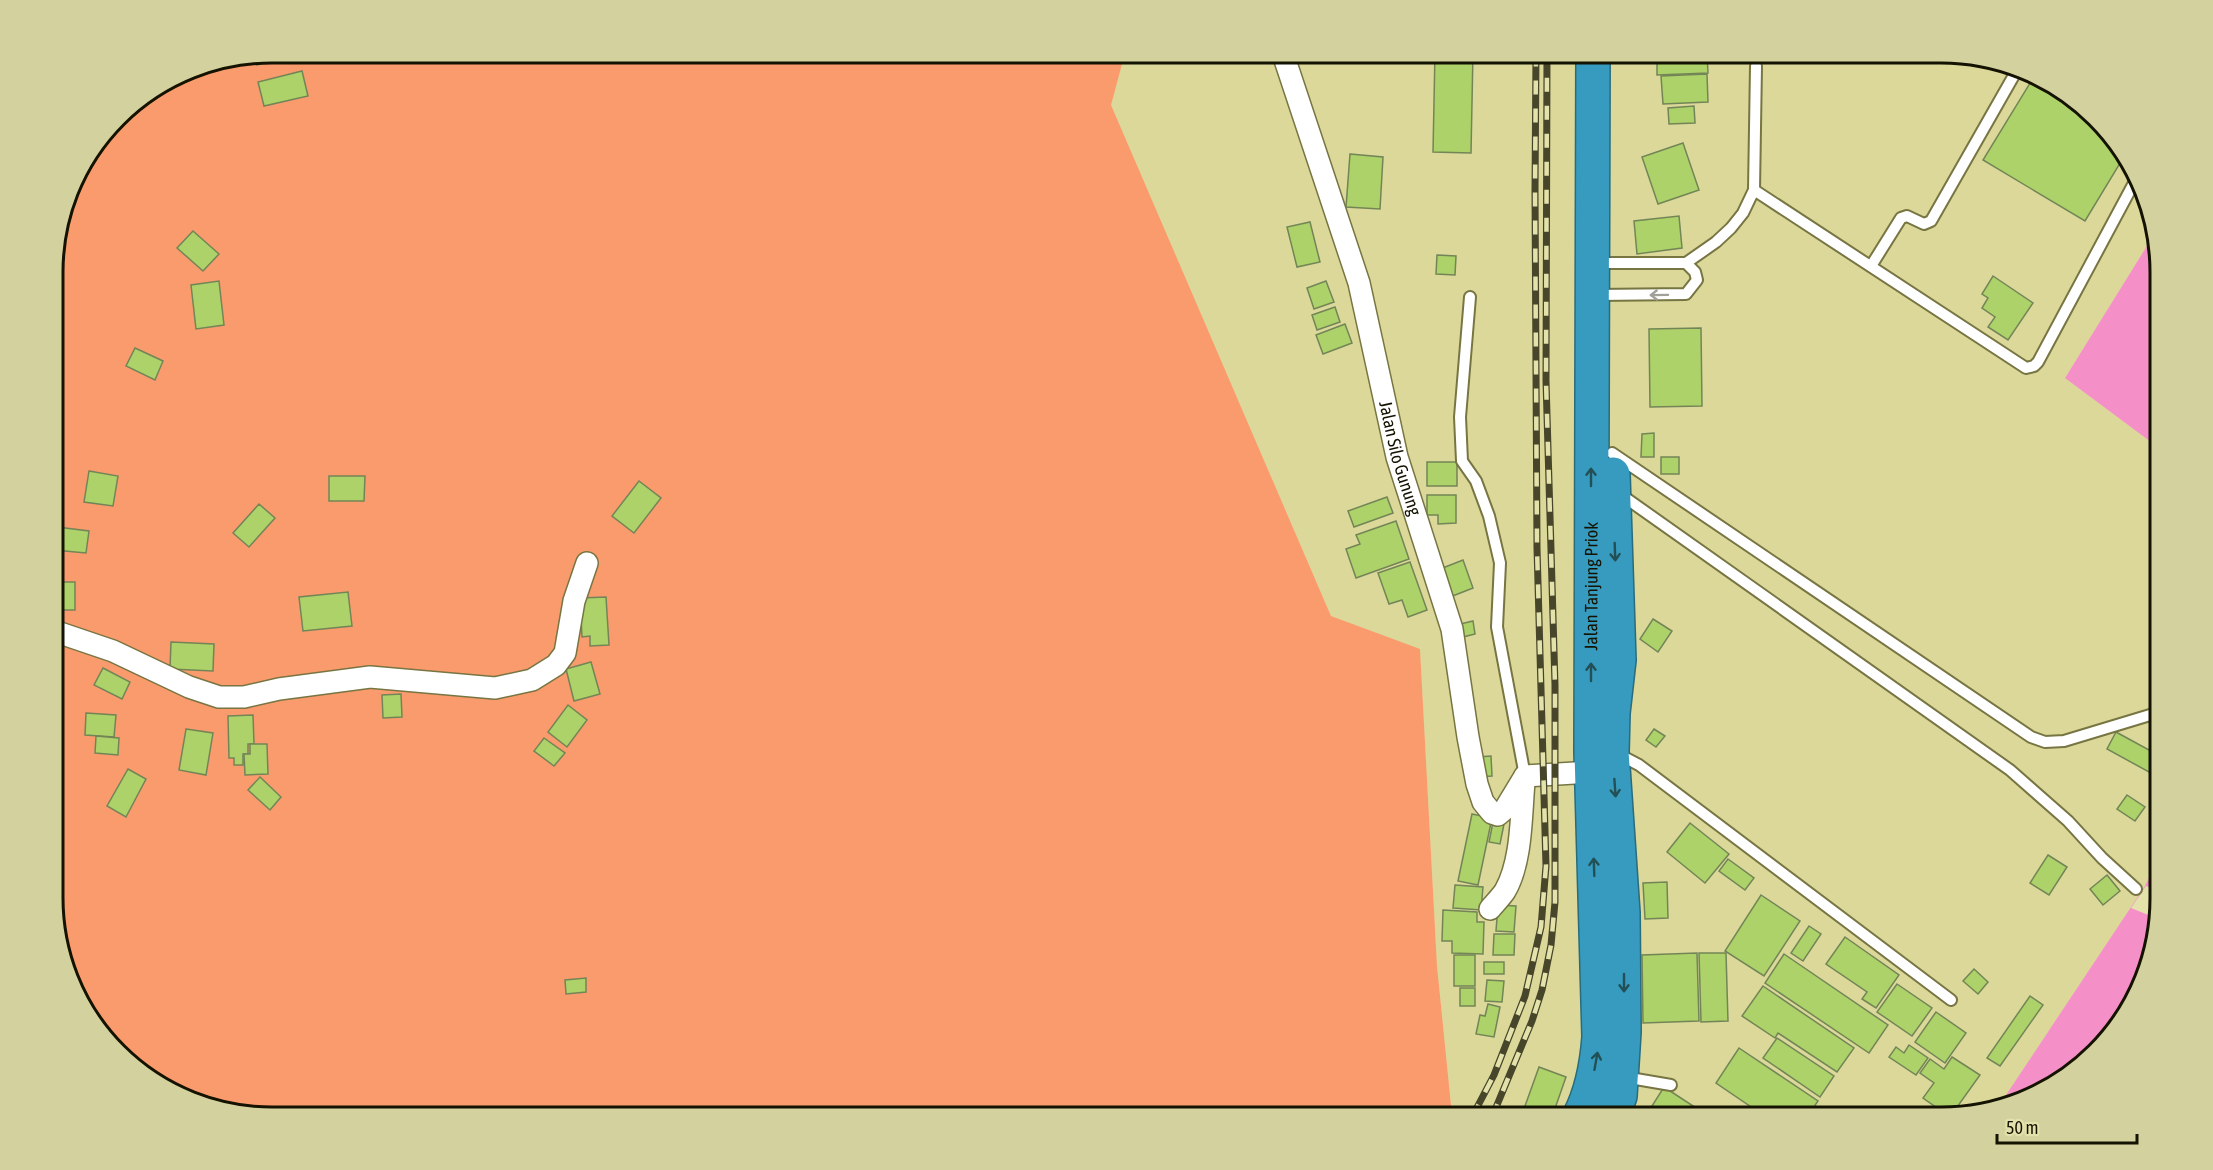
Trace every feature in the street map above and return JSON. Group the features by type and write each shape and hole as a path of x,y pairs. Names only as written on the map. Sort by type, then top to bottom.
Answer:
{"highway":[{"name":"Jalan Tanjung Priok","path":"1583,1107 1592,1083 1599,1037 1598,759 1602,263 1593,63"},
{"name":"Jalan Tanjung Priok","path":"1602,263 1614,63"},
{"name":"Jalan Tanjung Priok","path":"1602,295 1612,453 1618,660 1598,759 1623,913 1624,1032 1620,1096 1616,1107"}],"street":[{"name":"Jalan Silo Gunung","path":"1286,63 1359,283 1397,457 1452,629 1470,749 1477,784 1488,809 1498,815 1505,809 1525,776"},
{"path":"63,634 113,651 189,687 219,697 244,697 279,689 370,677 495,688 532,680 556,665 565,653 574,602 587,563"},
{"path":"1490,909 1504,891 1512,875 1525,776 1598,759"}],"lane":[{"path":"1602,263 1686,263 1716,242 1743,213 1754,190 1756,66"},
{"path":"1871,267 1901,218 1907,216 1924,224 1931,221 2013,76"},
{"path":"1754,190 2026,368 2034,366 2132,187"},
{"path":"1602,295 1686,294 1697,280 1695,272 1686,263"},
{"path":"1470,297 1461,417 1462,461 1476,481 1489,516 1500,563 1497,627 1525,776"},
{"path":"1612,453 2031,737 2045,742 2064,741 2150,715"},
{"path":"1613,489 2010,770 2068,821 2102,858 2136,889"},
{"path":"1598,759 1639,765 1951,1000"},
{"path":"1622,1076 1671,1085"}],"shaded area":[{"path":"272,63 1122,63 1111,105 1331,616 1420,649 1437,966 1451,1107 272,1107 231,1103 205,1096 167,1079 124,1046 91,1003 70,952 65,925 63,898 63,258 70,218 91,167 115,134 156,98 205,74 245,65"},
{"path":"1122,63 1941,63 1995,70 2021,79 2057,98 2089,124 2122,167 2143,218 2148,244 2065,378 2150,441 2150,876 2005,1097 1955,1107 1451,1107 1437,966 1420,650 1331,616 1110,105"},
{"path":"2148,244 2150,272 2150,441 2065,378"},
{"path":"2150,876 2148,925 2143,952 2128,991 2115,1014 2079,1055 2057,1072 2034,1085 2005,1097"}],"pier":[{"path":"2146,886 2150,887 2149,915 2131,908"}],"building":[{"path":"1435,63 1473,63 1471,153 1433,152"},
{"path":"1657,63 1708,63 1708,73 1657,75"},
{"path":"302,71 308,96 264,106 258,82"},
{"path":"1707,74 1708,102 1663,104 1661,76"},
{"path":"2030,83 2057,98 2079,115 2107,145 2120,164 2085,221 1983,160"},
{"path":"1694,106 1695,123 1669,124 1668,108"},
{"path":"1683,143 1699,190 1658,204 1642,157"},
{"path":"1350,154 1383,157 1380,209 1346,207"},
{"path":"1679,216 1682,248 1637,254 1634,221"},
{"path":"1310,222 1320,262 1297,267 1287,227"},
{"path":"193,231 219,254 203,271 177,248"},
{"path":"1437,255 1456,256 1455,275 1436,274"},
{"path":"1993,276 2033,303 2008,340 1988,327 1995,317 1982,308 1988,298 1982,294"},
{"path":"219,281 224,325 196,329 191,285"},
{"path":"1326,281 1334,302 1314,309 1307,288"},
{"path":"1335,307 1340,322 1317,330 1312,315"},
{"path":"1345,324 1352,343 1323,354 1316,335"},
{"path":"1701,328 1702,406 1650,407 1649,329"},
{"path":"135,348 163,361 155,380 126,366"},
{"path":"1654,433 1654,457 1641,457 1642,434"},
{"path":"1661,457 1679,457 1679,474 1661,474"},
{"path":"1427,462 1457,462 1457,486 1427,486"},
{"path":"89,471 118,476 113,506 84,502"},
{"path":"329,476 365,476 364,501 329,501"},
{"path":"639,481 661,498 634,533 612,516"},
{"path":"1427,495 1456,495 1456,523 1438,524 1438,515 1427,515"},
{"path":"1387,497 1393,513 1354,527 1348,511"},
{"path":"259,504 275,518 249,547 233,533"},
{"path":"1396,521 1409,559 1356,578 1346,549 1360,544 1356,535"},
{"path":"63,528 89,531 86,553 63,551"},
{"path":"1463,560 1473,588 1445,599 1435,571"},
{"path":"1410,562 1427,610 1408,617 1402,600 1389,604 1378,573"},
{"path":"63,582 75,582 75,610 63,610"},
{"path":"348,592 352,626 303,631 299,597"},
{"path":"606,597 609,645 590,646 590,636 582,637 580,598"},
{"path":"1653,619 1672,631 1658,652 1640,639"},
{"path":"1473,621 1475,634 1463,637 1460,624"},
{"path":"171,642 214,644 213,671 170,669"},
{"path":"591,662 600,694 574,701 566,669"},
{"path":"103,668 130,682 122,699 94,685"},
{"path":"401,694 402,717 383,718 382,695"},
{"path":"568,705 587,720 567,747 548,732"},
{"path":"86,713 116,715 114,737 85,735"},
{"path":"253,715 254,744 248,744 248,754 243,754 243,765 234,765 234,758 229,758 228,716"},
{"path":"186,729 213,733 206,775 179,770"},
{"path":"1654,729 1665,736 1656,747 1646,740"},
{"path":"2116,732 2150,751 2150,773 2107,749"},
{"path":"96,736 119,738 118,755 95,753"},
{"path":"544,738 565,753 554,766 534,751"},
{"path":"250,744 267,744 268,774 245,775 244,754 250,754"},
{"path":"1491,756 1492,776 1477,777 1477,757"},
{"path":"128,769 146,779 126,817 107,806"},
{"path":"260,777 281,797 270,810 248,790"},
{"path":"2127,795 2145,807 2135,821 2117,809"},
{"path":"1472,814 1492,818 1478,885 1458,881"},
{"path":"1493,822 1504,824 1500,844 1489,842"},
{"path":"1690,823 1729,854 1705,883 1667,852"},
{"path":"2048,855 2067,867 2049,895 2030,883"},
{"path":"1728,859 1754,878 1745,890 1719,871"},
{"path":"2107,875 2120,891 2103,905 2090,889"},
{"path":"1667,882 1668,918 1645,919 1643,883"},
{"path":"1455,885 1483,887 1481,910 1453,908"},
{"path":"1761,895 1800,921 1764,976 1725,951"},
{"path":"1498,905 1516,906 1514,932 1496,931"},
{"path":"1443,910 1477,912 1477,922 1484,922 1483,954 1452,953 1452,941 1442,941"},
{"path":"1809,926 1821,934 1803,961 1791,953"},
{"path":"1494,934 1515,934 1514,955 1493,955"},
{"path":"1845,937 1899,975 1876,1008 1862,999 1867,992 1826,964"},
{"path":"1697,953 1699,1021 1643,1023 1642,955"},
{"path":"1699,953 1726,953 1728,1021 1701,1022"},
{"path":"1784,954 1888,1025 1869,1053 1765,983"},
{"path":"1454,955 1475,955 1475,986 1454,986"},
{"path":"1484,962 1504,962 1504,974 1484,974"},
{"path":"1974,969 1988,982 1978,994 1963,981"},
{"path":"586,978 586,992 566,994 565,980"},
{"path":"1487,980 1504,981 1502,1002 1485,1001"},
{"path":"1897,984 1932,1008 1912,1036 1877,1012"},
{"path":"1763,986 1854,1048 1837,1072 1778,1033 1775,1038 1742,1016"},
{"path":"1460,988 1475,988 1475,1006 1460,1006"},
{"path":"2030,996 2043,1005 2000,1066 1987,1058"},
{"path":"1488,1004 1500,1007 1494,1037 1476,1034 1480,1015 1485,1016"},
{"path":"1936,1012 1966,1033 1945,1063 1915,1042"},
{"path":"1777,1038 1834,1076 1820,1097 1763,1058"},
{"path":"1909,1045 1928,1058 1916,1075 1889,1057 1896,1047 1904,1053"},
{"path":"1739,1048 1818,1101 1814,1107 1751,1107 1716,1083"},
{"path":"1952,1057 1980,1075 1957,1107 1936,1107 1923,1098 1934,1083 1920,1073 1930,1059 1944,1069"},
{"path":"1539,1067 1566,1077 1556,1107 1525,1107"},
{"path":"1664,1087 1695,1107 1651,1107"}],"railway":[{"path":"1477,1107 1494,1075 1525,996 1541,927 1546,866 1537,548 1536,63"},
{"path":"1496,1107 1532,1021 1542,990 1551,945 1555,902 1555,685 1546,381 1547,63"}]}
